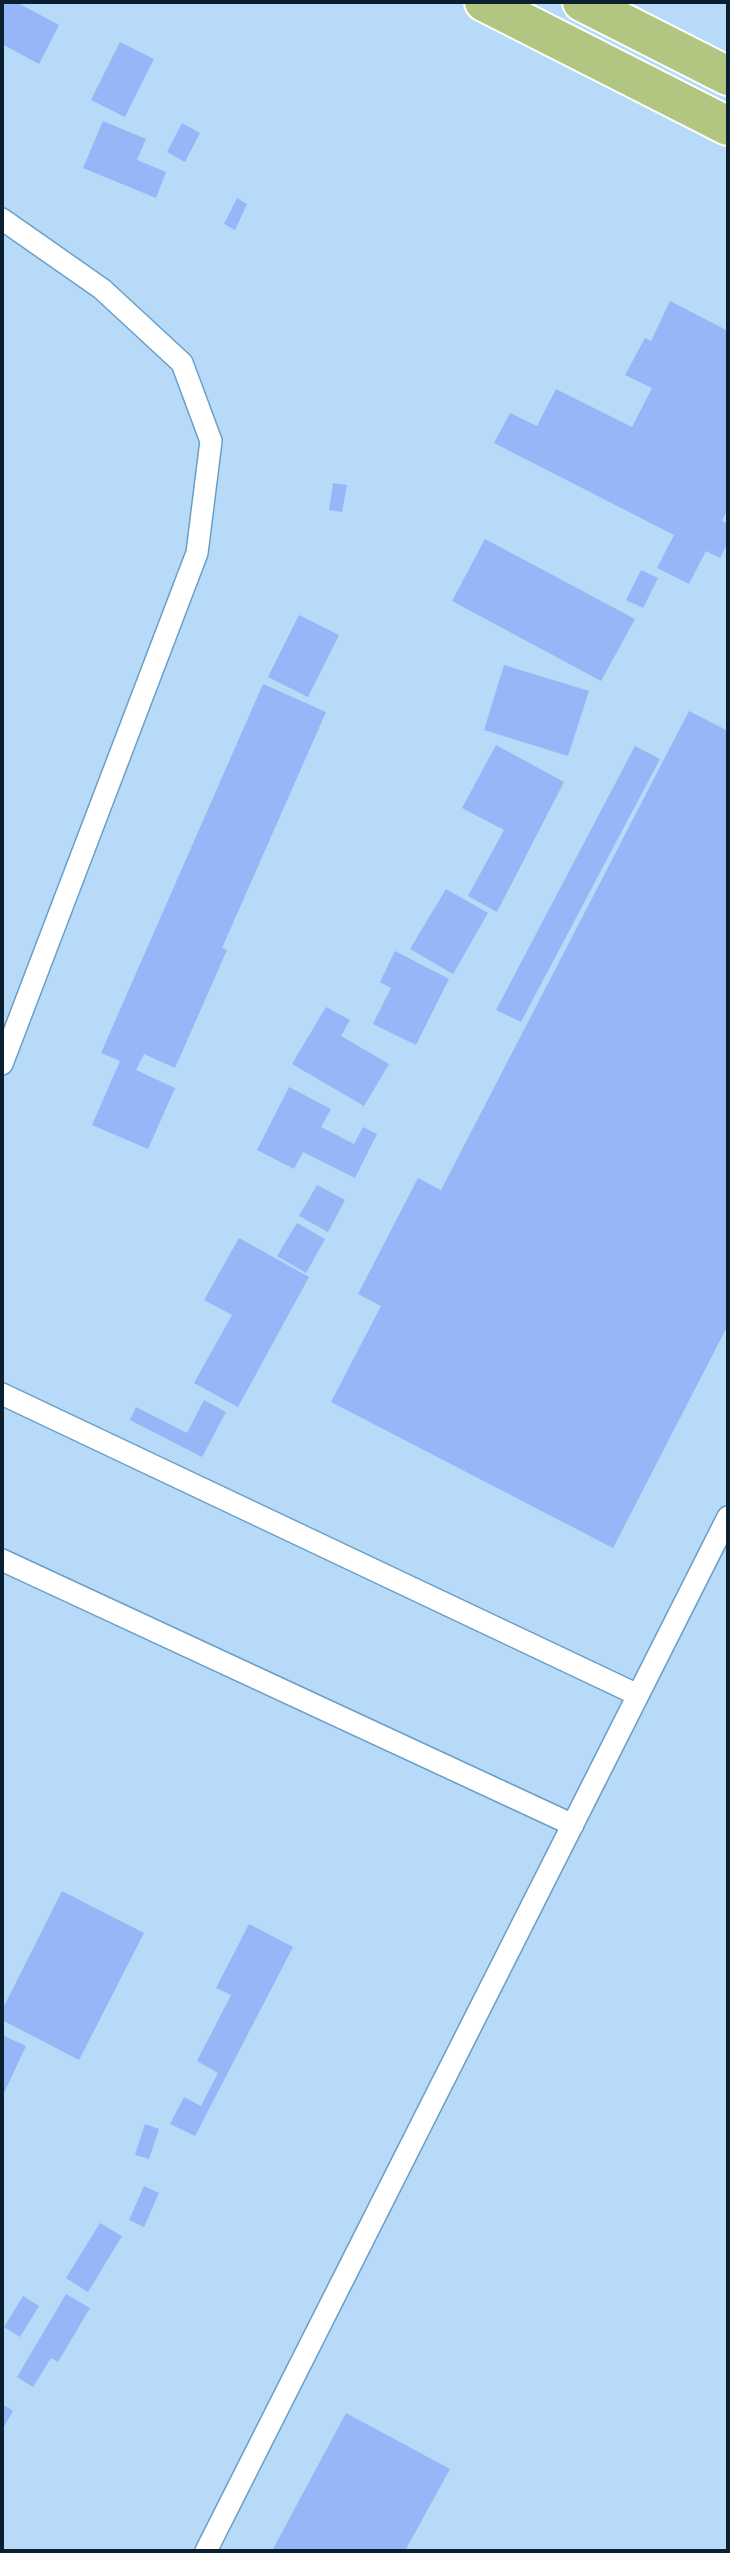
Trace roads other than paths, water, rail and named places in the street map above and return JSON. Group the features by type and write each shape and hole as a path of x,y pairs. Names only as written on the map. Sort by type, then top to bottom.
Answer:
{"highway":[{"path":"484,2 728,126"},
{"path":"582,2 728,76"}],"lane":[{"path":"2,219 102,289 181,363 211,441 197,553 2,1063"},
{"path":"2,1394 638,1695"},
{"path":"206,2551 728,1517"},
{"path":"2,1560 573,1825"}]}
